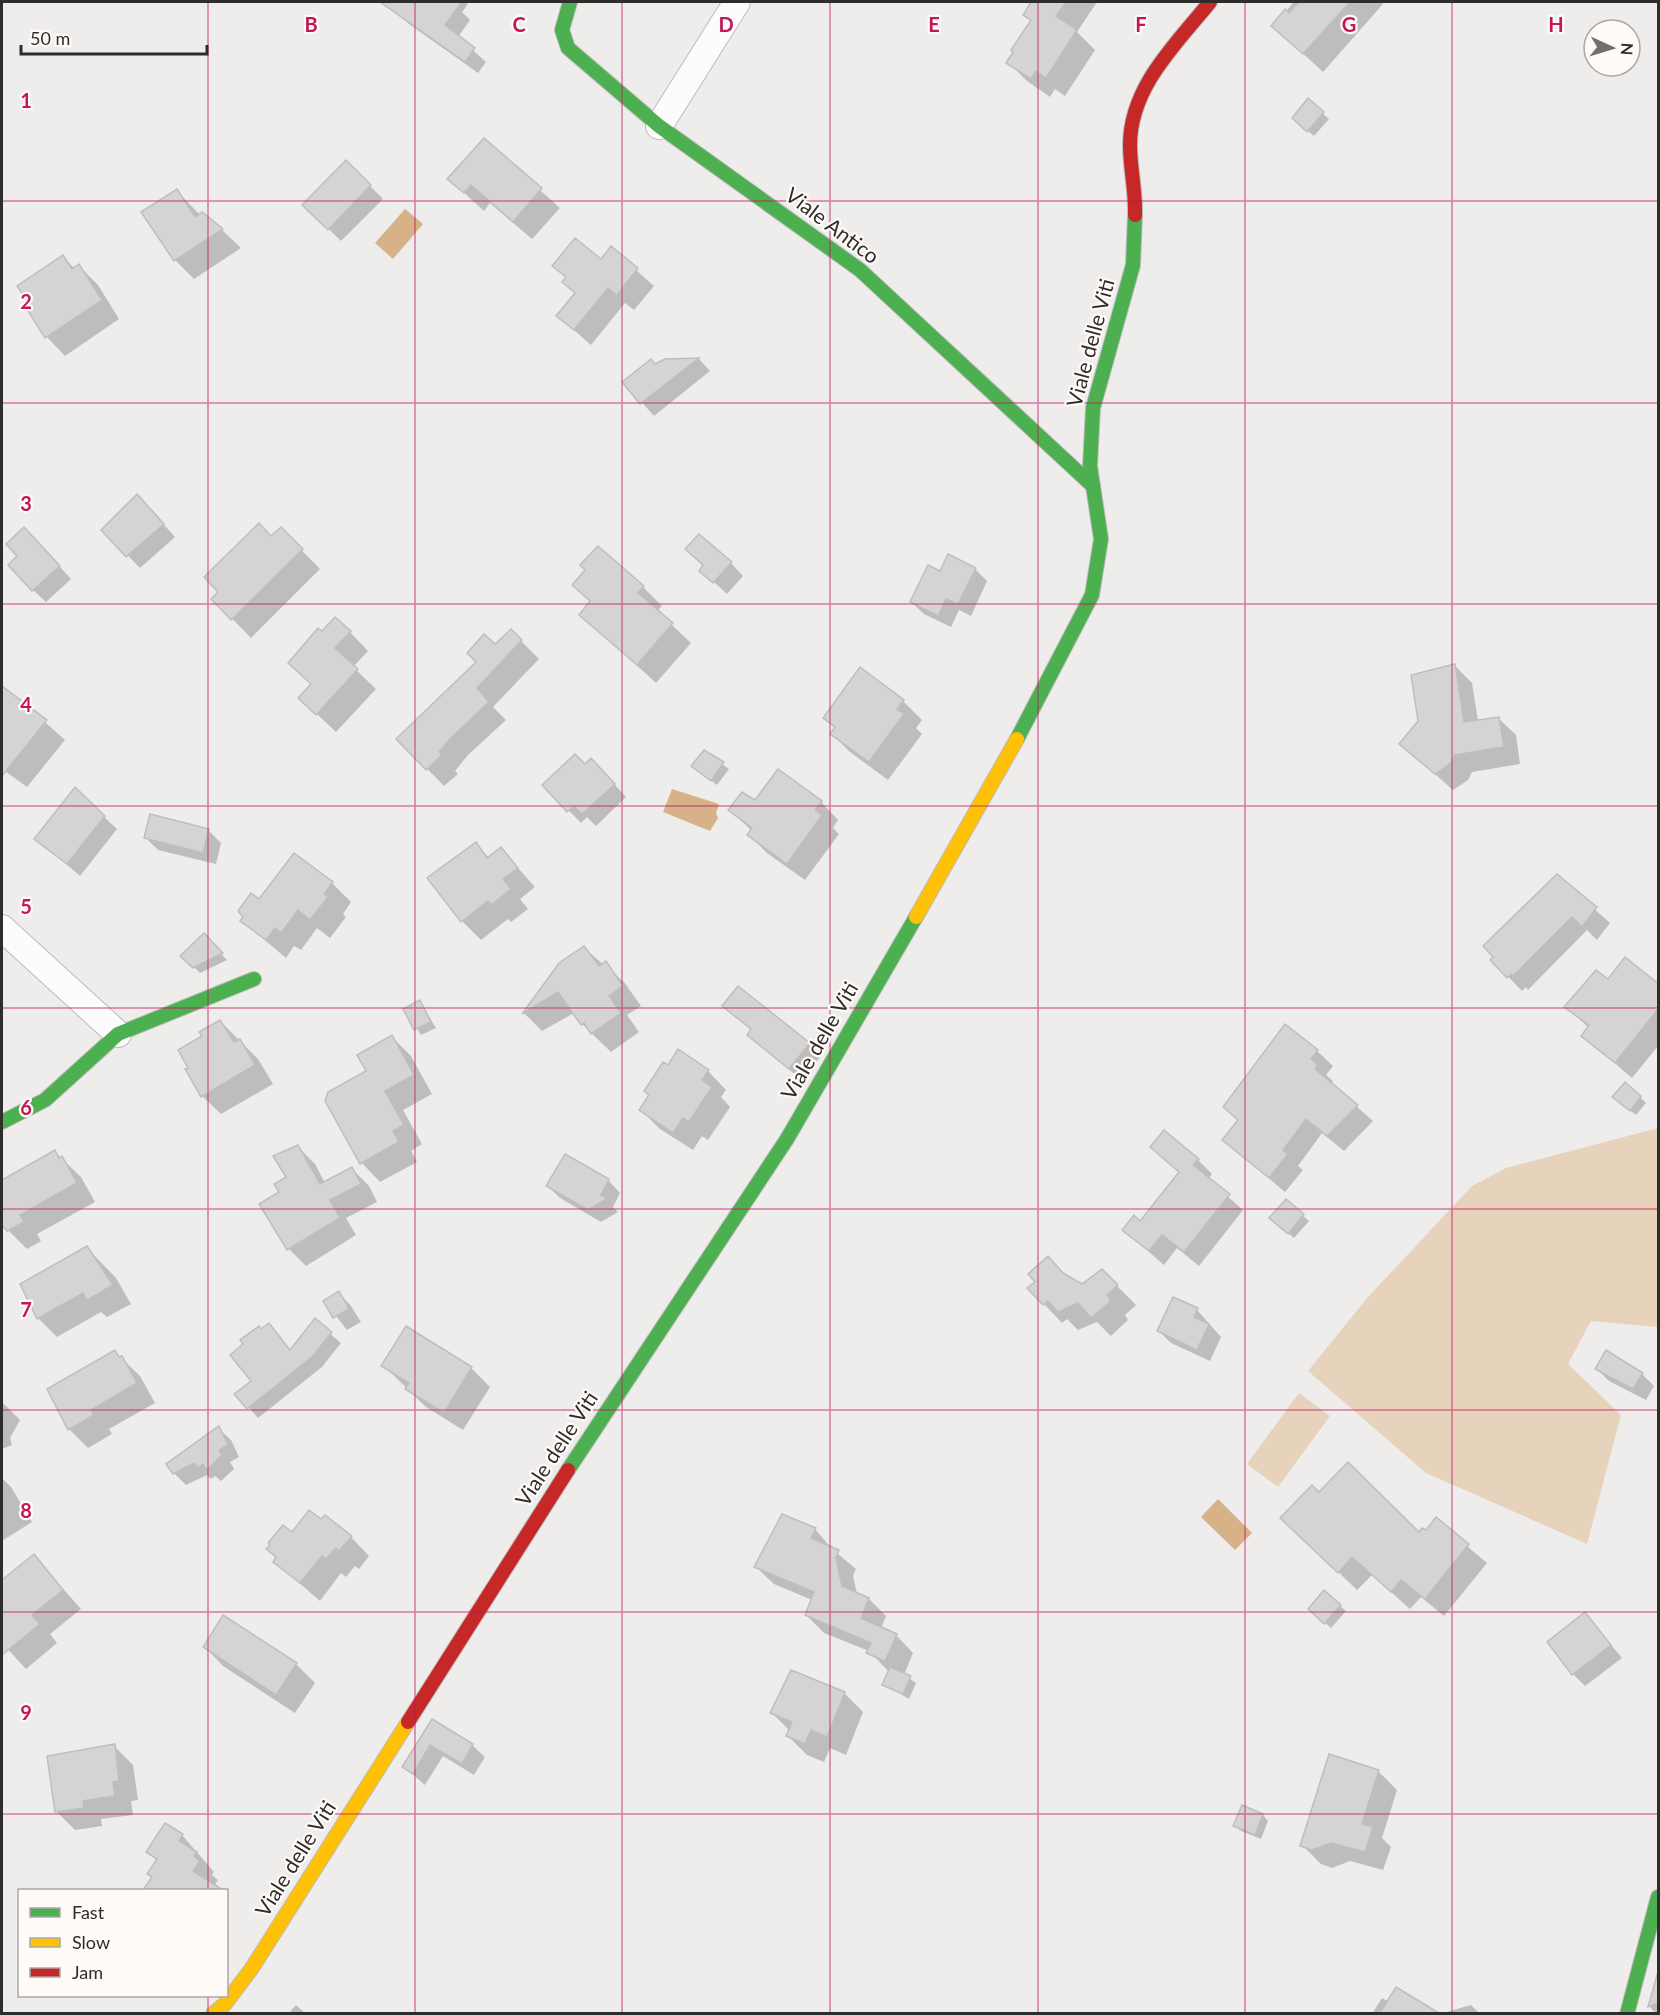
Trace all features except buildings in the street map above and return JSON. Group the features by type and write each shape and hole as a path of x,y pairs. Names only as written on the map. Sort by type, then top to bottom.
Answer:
{"street":[{"name":"Viale Antico","path":"570,2 562,30 568,48 659,126 860,270 1093,486"},
{"path":"659,126 737,2"},
{"name":"Viale delle Viti","path":"213,2013 225,2004 252,1968 573,1463 787,1140 995,781 1092,595 1101,539 1090,466 1093,408 1133,265 1135,208 1130,143 1138,107 1150,76 1210,2"},
{"path":"2,928 118,1034"},
{"path":"2,1122 45,1100 118,1034 254,979"},
{"path":"1627,2013 1659,1897"}],"shaded area":[{"path":"405,209 423,224 393,259 375,243"},
{"path":"672,789 719,804 716,813 718,818 710,831 663,812"},
{"path":"1658,1128 1658,1327 1591,1321 1568,1364 1621,1415 1587,1544 1426,1473 1308,1371 1368,1297 1472,1186 1506,1168"},
{"path":"1299,1393 1330,1416 1278,1487 1247,1464"},
{"path":"1218,1499 1252,1533 1235,1550 1201,1517"}],"traffic: fast":[{"path":"570,2 562,30 568,48 659,126 860,270 1093,486"},
{"path":"1017,739 1092,595 1101,539 1090,466 1093,408 1133,265 1135,215"},
{"path":"568,1470 787,1139 916,917"},
{"path":"2,1122 45,1100 118,1034 254,979"},
{"path":"1627,2014 1658,1897"}],"traffic: slow":[{"path":"916,917 1017,739"},
{"path":"213,2014 225,2004 252,1968 408,1722"}],"traffic: jam":[{"path":"1135,215 1130,145 1132,124 1138,104 1157,68 1210,2"},
{"path":"408,1722 568,1470"}]}
